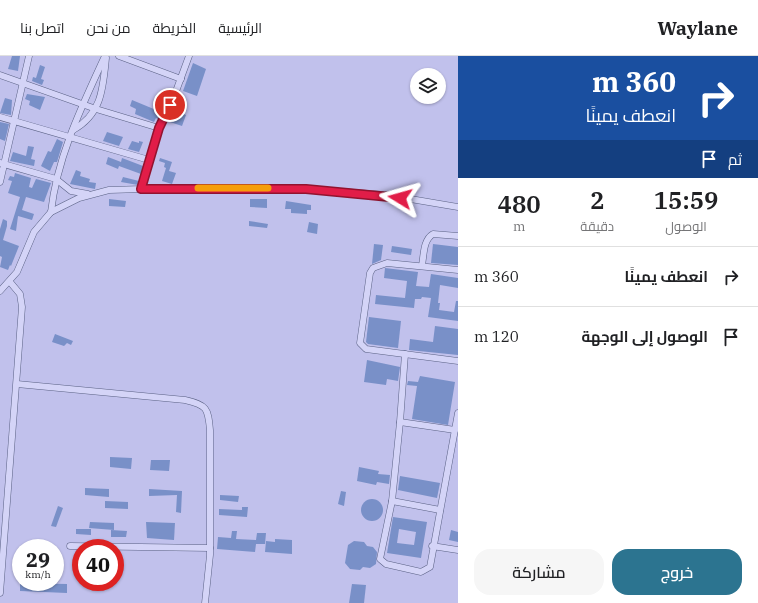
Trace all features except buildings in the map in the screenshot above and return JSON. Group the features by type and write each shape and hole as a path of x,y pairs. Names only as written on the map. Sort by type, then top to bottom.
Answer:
{"street":[{"path":"0,182 2,163 14,121 29,56"},
{"path":"51,212 56,179 69,137 106,56"},
{"path":"72,130 84,124 92,116 96,109 100,96 106,56"},
{"path":"118,56 180,79"},
{"path":"141,189 159,128 176,94 189,56"},
{"path":"0,75 23,84 84,103 96,109 159,128"},
{"path":"0,117 149,160"},
{"path":"2,163 56,179 71,191 90,194"},
{"path":"0,291 10,282 20,265 34,232 51,212 67,203 90,194 109,190 255,188 329,190 387,195 458,207"},
{"path":"422,265 426,241 429,236 433,234 458,236"},
{"path":"458,270 422,265 388,263 373,268 370,273 360,343 366,348 458,361"},
{"path":"0,593 18,384 22,307 20,294 10,282"},
{"path":"405,354 392,501 380,559 382,562 421,572 430,567 432,546 458,413"},
{"path":"18,384 185,400 198,403 205,407 209,415 210,430 210,548 205,603"},
{"path":"400,422 455,430"},
{"path":"0,494 8,497"},
{"path":"392,501 440,510"},
{"path":"70,546 210,548"},
{"path":"432,546 458,550"}],"slow traffic":[{"path":"198,188 268,188"}],"route":[{"path":"170,105 159,128 141,189 306,189 387,195 400,198"}]}
